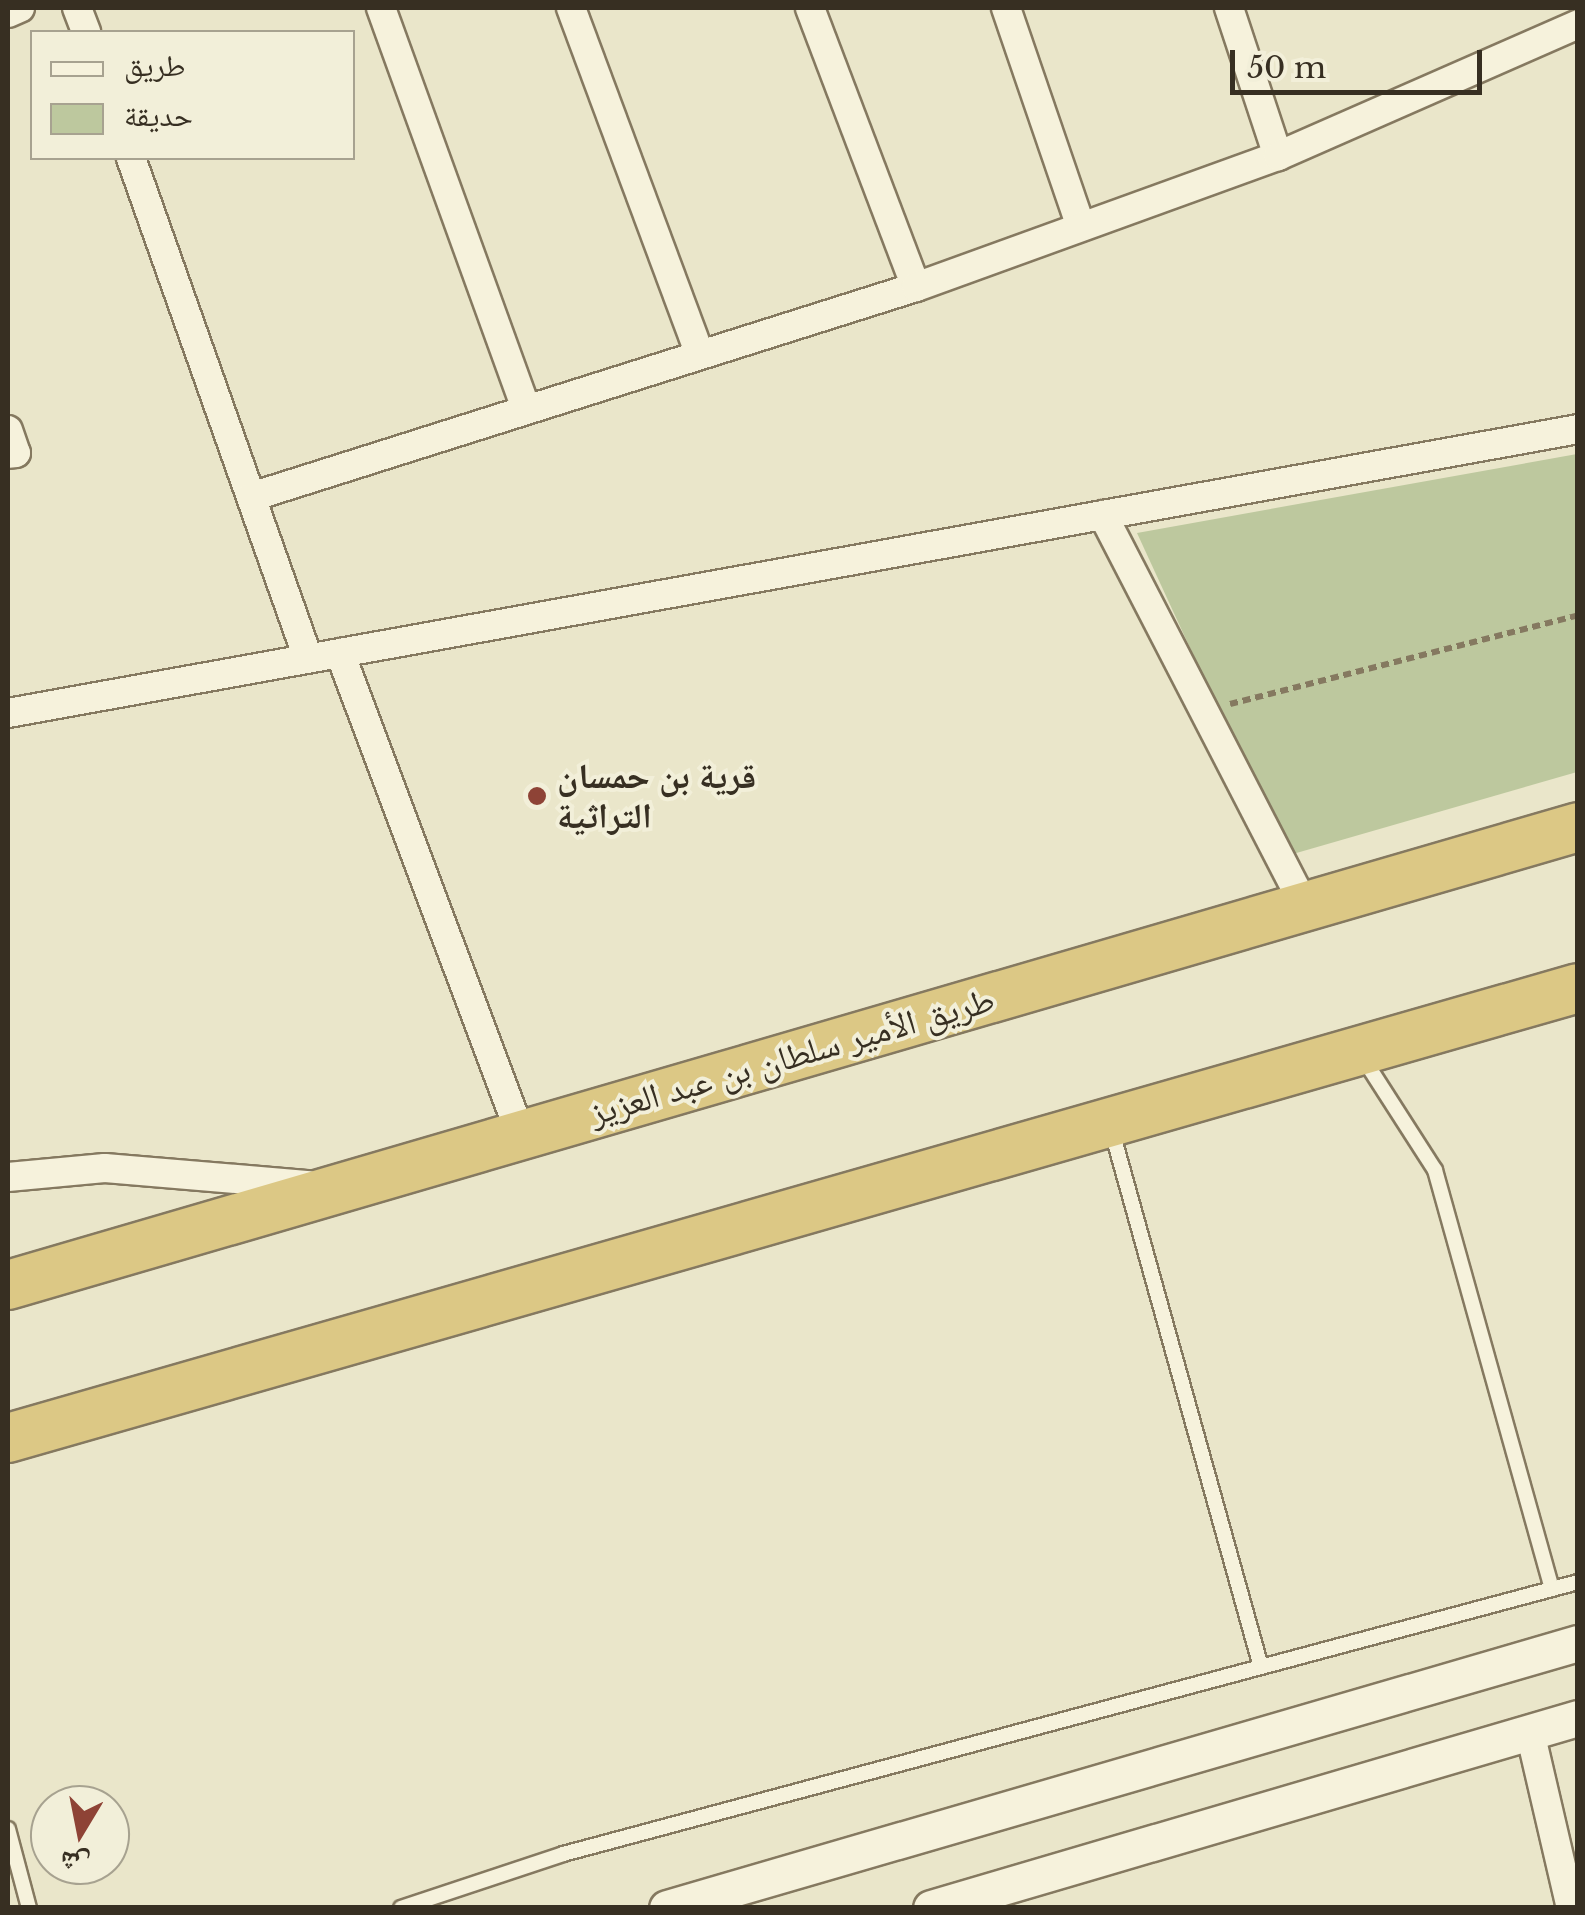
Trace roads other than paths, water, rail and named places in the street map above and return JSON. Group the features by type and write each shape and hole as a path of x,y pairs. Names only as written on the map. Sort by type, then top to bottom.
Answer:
{"highway":[{"name":"طريق الأمير سلطان بن عبد العزيز","path":"8,1284 1578,827"},
{"path":"8,1438 1578,988"}],"street":[{"path":"8,13 20,8"},
{"path":"380,8 525,405"},
{"path":"571,8 700,352"},
{"path":"810,8 916,287"},
{"path":"1006,8 1081,227"},
{"path":"1228,8 1278,156"},
{"path":"251,497 525,405 916,287 1278,156 1578,24"},
{"path":"131,160 308,658"},
{"path":"8,713 1578,429"},
{"path":"8,430 16,453 8,454"},
{"path":"1103,514 1306,906"},
{"path":"340,652 521,1135"},
{"path":"8,1177 105,1168 341,1188"},
{"path":"667,1908 1578,1644"},
{"path":"932,1908 1578,1718"},
{"path":"1530,1732 1571,1908"}],"lane":[{"path":"1358,1050 1436,1170 1552,1589"},
{"path":"1110,1122 1260,1667"},
{"path":"401,1908 563,1854 1578,1582"},
{"path":"8,1830 29,1908"}],"place":[{"name":"قرية بن حمسان التراثية","path":"537,796"}]}
